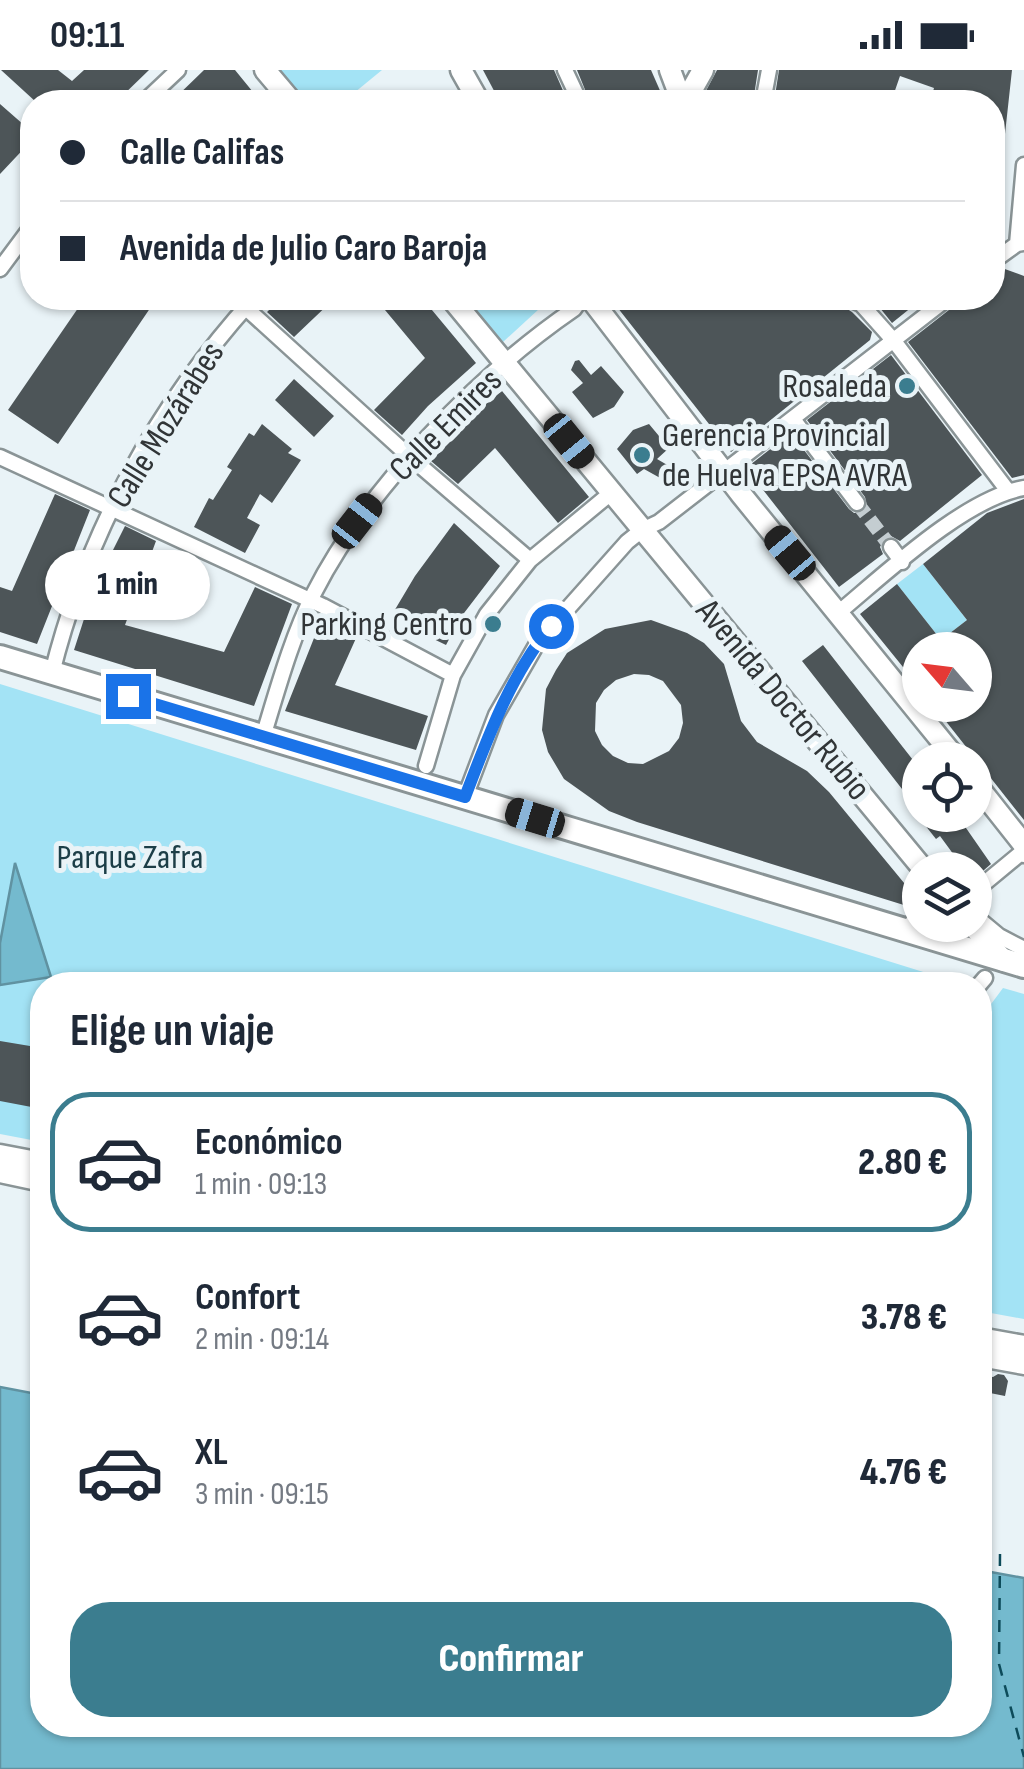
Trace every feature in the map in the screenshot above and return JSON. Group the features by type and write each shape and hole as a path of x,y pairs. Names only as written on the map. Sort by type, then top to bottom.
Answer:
{"main road":[{"path":"265,70 282,90"},
{"name":"Avenida Doctor Rubio","path":"461,310 909,852"},
{"path":"596,310 942,742"},
{"path":"0,657 465,797 902,918"},
{"path":"992,805 1024,845"},
{"path":"992,940 1017,959"},
{"path":"970,942 1017,959"},
{"path":"0,1155 30,1161"},
{"path":"0,1172 30,1178"},
{"path":"992,1340 1024,1346"},
{"path":"992,1358 1024,1364"}],"street":[{"path":"157,90 178,70"},
{"path":"1022,246 1024,165"},
{"path":"0,268 20,242"},
{"name":"Calle Mozárabes","path":"52,673 87,564 111,508 152,434 238,310"},
{"path":"255,310 410,457 530,560"},
{"name":"Calle Emires","path":"263,737 310,601 357,521 410,457 506,364 573,310"},
{"path":"866,310 894,340 1008,491"},
{"path":"465,797 496,715 538,642 609,560 642,530 659,522 933,310"},
{"path":"793,419 857,503"},
{"path":"0,457 310,601 453,674"},
{"path":"838,613 954,519 1008,491 1024,488"},
{"path":"426,766 453,674 488,614 530,560 611,493"},
{"path":"891,548 902,562"},
{"path":"992,878 1024,855"},
{"path":"992,930 1017,959"}],"green space":[{"path":"280,70 382,70 358,90 296,90"},
{"path":"476,310 538,310 503,342"},
{"path":"923,564 967,620 951,632 935,632 897,584"},
{"name":"Parque Zafra","path":"0,684 923,972 30,972 30,1140 0,1134"},
{"path":"1003,988 1024,994 1024,1319 992,1313 992,1003"}],"shaded area":[{"path":"15,863 49,972 30,972 30,980 0,985 0,943"},
{"path":"0,1387 30,1393 30,1737 992,1737 992,1572 1024,1578 1024,1769 0,1769"}],"building":[{"path":"1,70 58,70 72,81 84,70 149,70 128,90 23,90"},
{"path":"204,70 235,70 251,90 183,90"},
{"path":"483,70 554,70 563,90 494,90"},
{"path":"577,70 651,70 660,90 585,90"},
{"path":"717,70 758,70 755,90 706,90"},
{"path":"779,70 1012,70 1005,134 1005,90 933,90 900,76 895,90 776,90"},
{"path":"0,104 20,122 20,153 0,174"},
{"path":"1005,269 1024,276 1024,475 1012,478 908,342 949,310 1005,310"},
{"path":"77,310 149,310 58,444 8,410"},
{"path":"269,310 322,310 294,337"},
{"path":"385,310 432,310 476,363 402,435 374,410 425,358"},
{"path":"619,310 849,310 872,332 870,340 731,452"},
{"path":"882,310 908,310 892,323"},
{"path":"891,355 982,475 900,541 891,536 884,539 880,547 883,554 839,587 746,468 791,433 849,509 863,512 867,506 865,497 807,420"},
{"path":"579,360 591,375 601,366 624,392 614,407 593,418 572,392 583,383 571,370"},
{"path":"294,379 334,416 314,437 275,400"},
{"path":"502,391 589,497 558,523 495,448 458,484 431,461 472,420 470,417"},
{"path":"262,424 292,449 288,453 301,460 272,503 260,494 247,518 260,525 245,553 194,527 209,498 213,500 232,470 227,467 249,433 254,436"},
{"name":"Gerencia Provincial de Huelva EPSA AVRA","path":"649,424 669,448 657,459 669,466 669,473 662,479 644,469 637,474 617,449 633,430"},
{"path":"55,494 90,510 37,644 0,632 0,587 12,591"},
{"path":"1024,499 1024,820 992,780 992,742 962,742 946,722 992,722 992,632 951,632 967,620 923,564 987,513"},
{"path":"454,523 500,566 461,617 446,645 390,618"},
{"path":"125,526 156,541 125,625 224,652 255,587 292,604 254,706 74,650 94,588"},
{"path":"897,584 935,632 902,632 902,666 860,614"},
{"path":"322,618 357,636 335,685 428,716 416,750 285,711"},
{"path":"651,620 704,643 724,664 741,721 757,742 807,771 829,792 902,880 902,904 637,822 609,811 564,779 548,752 542,730 546,689 567,653 605,629","holes":["634,674 663,681 681,705 683,723 679,738 669,751 643,764 613,756 595,731 596,703 604,690 616,680"]},
{"path":"823,645 902,746 902,789 802,661"},
{"path":"930,832 969,832 983,852 952,852 940,836 936,839"},
{"path":"0,1041 30,1046 30,1107 0,1101"},
{"path":"1004,1375 1008,1381 1005,1396 992,1393 993,1377"}],"ferry route":[{"path":"1000,1554 999,1664 1024,1757"}],"tunnel":[{"path":"857,503 891,547"}],"place":[{"name":"Rosaleda","path":"907,386"},
{"name":"Gerencia Provincial de Huelva EPSA AVRA","path":"642,455"},
{"name":"Parking Centro","path":"493,624"}],"route":[{"path":"128,696 465,797 496,715 551,626"}]}
